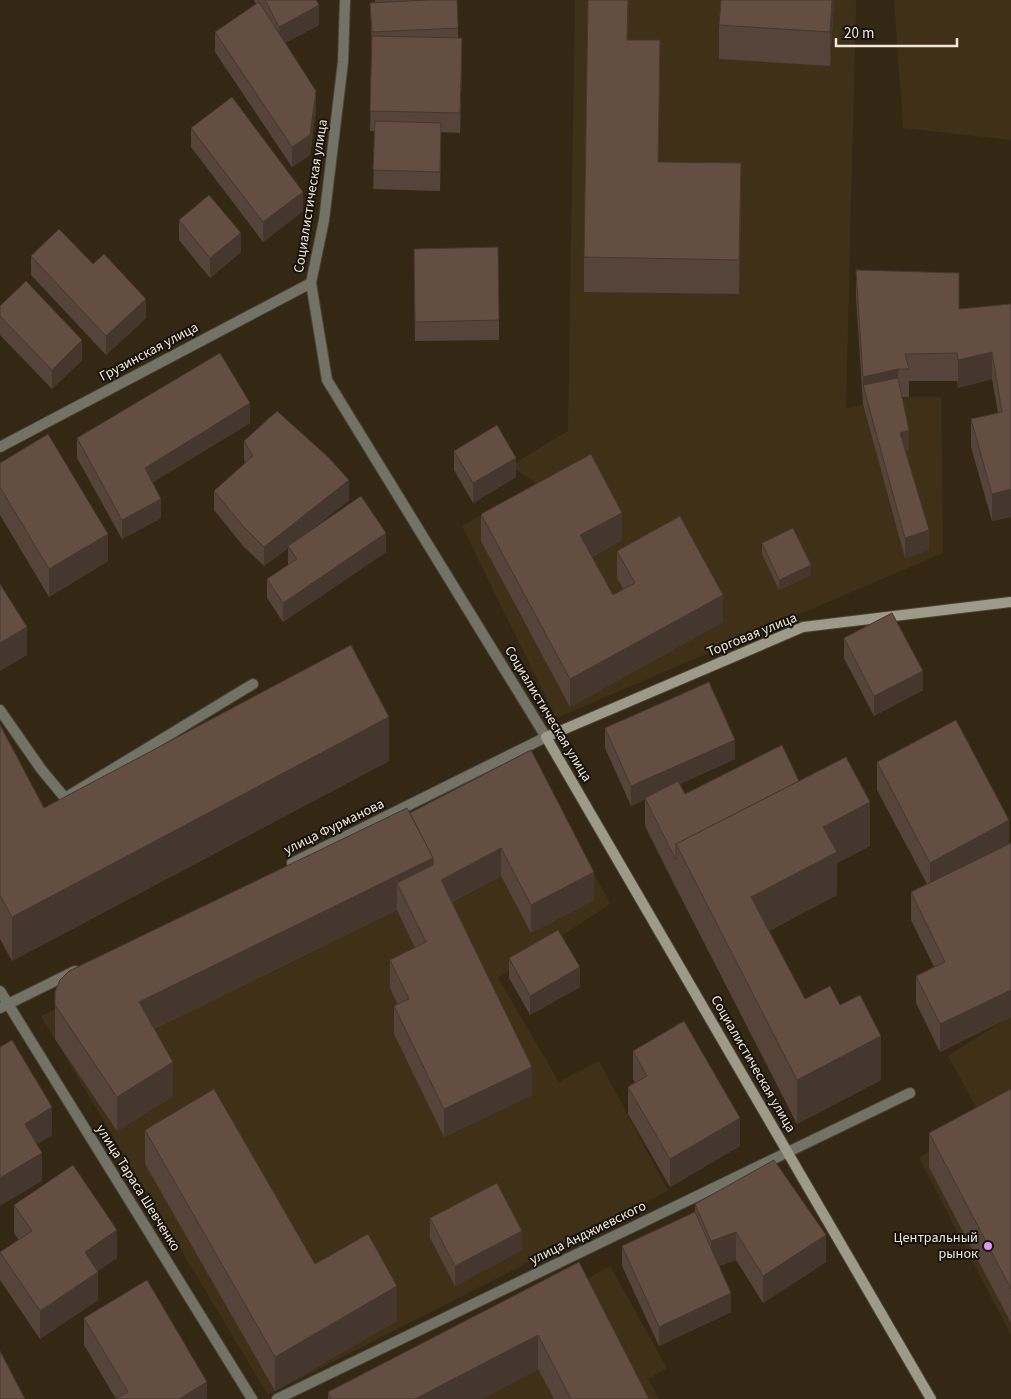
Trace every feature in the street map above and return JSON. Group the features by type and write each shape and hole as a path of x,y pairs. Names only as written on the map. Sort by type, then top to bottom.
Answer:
{"street":[{"name":"Социалистическая улица","path":"345,0 344,62 324,220 311,283 327,380 546,737 931,1399"},
{"name":"Грузинская улица","path":"0,447 311,283"},
{"name":"Торговая улица","path":"546,737 803,627 1011,602"},
{"path":"0,710 41,769 65,798 253,684"},
{"name":"улица Фурманова","path":"282,868 546,737"},
{"path":"4,1006 87,965"},
{"name":"улица Тараса Шевченко","path":"0,991 4,1006 252,1399"},
{"name":"улица Анджиевского","path":"277,1399 910,1093"}],"shaded area":[{"path":"575,0 856,0 846,408 909,397 941,397 943,553 556,718 462,526 536,483 510,466 568,431"},
{"path":"894,0 1011,0 1011,140 903,128"},
{"path":"538,766 610,904 498,978 559,1082 599,1061 668,1191 268,1395 41,1016"},
{"name":"Центральный рынок","path":"1011,1016 1011,1335 919,1158 984,1121 948,1056"},
{"path":"610,1266 667,1368 648,1379 659,1399 372,1399"}],"building":[{"path":"265,0 316,0 319,5 279,27"},
{"path":"457,0 458,28 372,32 370,3"},
{"path":"588,0 628,0 627,40 660,40 658,162 741,163 739,260 584,257"},
{"path":"721,0 832,0 830,32 719,25"},
{"path":"259,2 316,91 310,135 292,147 215,32"},
{"path":"372,36 462,38 460,113 370,111"},
{"path":"232,97 303,192 263,222 191,128"},
{"path":"375,121 441,123 440,172 373,170"},
{"path":"209,195 241,233 210,258 179,220"},
{"path":"59,229 93,264 104,254 146,299 106,336 31,256"},
{"path":"498,247 499,320 415,322 414,249"},
{"path":"856,270 959,273 959,309 1011,304 1011,489 992,494 971,419 1002,412 992,352 958,360 957,353 905,354 909,369 898,369 863,377"},
{"path":"26,281 82,340 52,370 0,316 0,306"},
{"path":"220,353 250,403 145,468 161,499 122,520 77,438"},
{"path":"898,378 909,430 900,433 929,530 905,538 863,385"},
{"path":"277,411 328,457 349,480 264,547 243,526 214,491 253,456 244,441"},
{"path":"497,425 516,458 473,483 454,451"},
{"path":"48,434 108,534 49,569 0,487 0,463"},
{"path":"591,454 622,513 580,535 613,595 635,583 617,551 680,516 723,595 570,679 481,514"},
{"path":"361,496 386,533 283,603 267,579 297,559 288,546"},
{"path":"793,528 811,565 779,580 762,543"},
{"path":"0,584 27,627 0,643"},
{"path":"892,613 923,671 874,696 844,638"},
{"path":"351,645 389,717 12,917 0,895 0,725 44,808"},
{"path":"709,682 735,740 631,786 605,728"},
{"path":"956,720 1009,820 930,863 877,762"},
{"path":"782,745 799,781 676,844 676,860 645,798 678,781 685,794"},
{"path":"531,750 594,872 531,905 501,848 441,880 532,1067 444,1109 394,1006 409,999 390,960 426,942 397,883 433,865 433,858 410,813"},
{"path":"846,757 870,802 823,827 837,852 751,897 805,999 830,986 840,1005 860,995 881,1036 797,1080 676,844"},
{"path":"407,808 433,858 139,1002 173,1062 117,1097 55,1005 55,992 60,980 69,971"},
{"path":"1011,843 1011,990 940,1024 916,976 945,962 911,892"},
{"path":"558,930 580,967 530,996 509,958"},
{"path":"684,1021 740,1118 670,1159 628,1087 647,1076 633,1051"},
{"path":"12,1040 52,1107 25,1124 42,1153 0,1178 0,1047"},
{"path":"214,1089 315,1264 368,1234 397,1286 275,1357 145,1130"},
{"path":"1011,1089 1011,1289 929,1133"},
{"path":"774,1160 826,1235 763,1276 736,1232 711,1241 695,1204"},
{"path":"73,1165 117,1230 85,1252 98,1272 40,1311 0,1252 32,1231 14,1205"},
{"path":"497,1183 522,1231 455,1266 430,1218"},
{"path":"695,1212 731,1293 659,1327 622,1246"},
{"path":"579,1262 649,1399 571,1399 538,1335 415,1399 331,1399 328,1392"},
{"path":"147,1280 207,1382 179,1399 115,1399 128,1392 84,1318"},
{"path":"0,1351 25,1399 0,1399"}],"place":[{"name":"Центральный рынок","path":"988,1246"}]}
